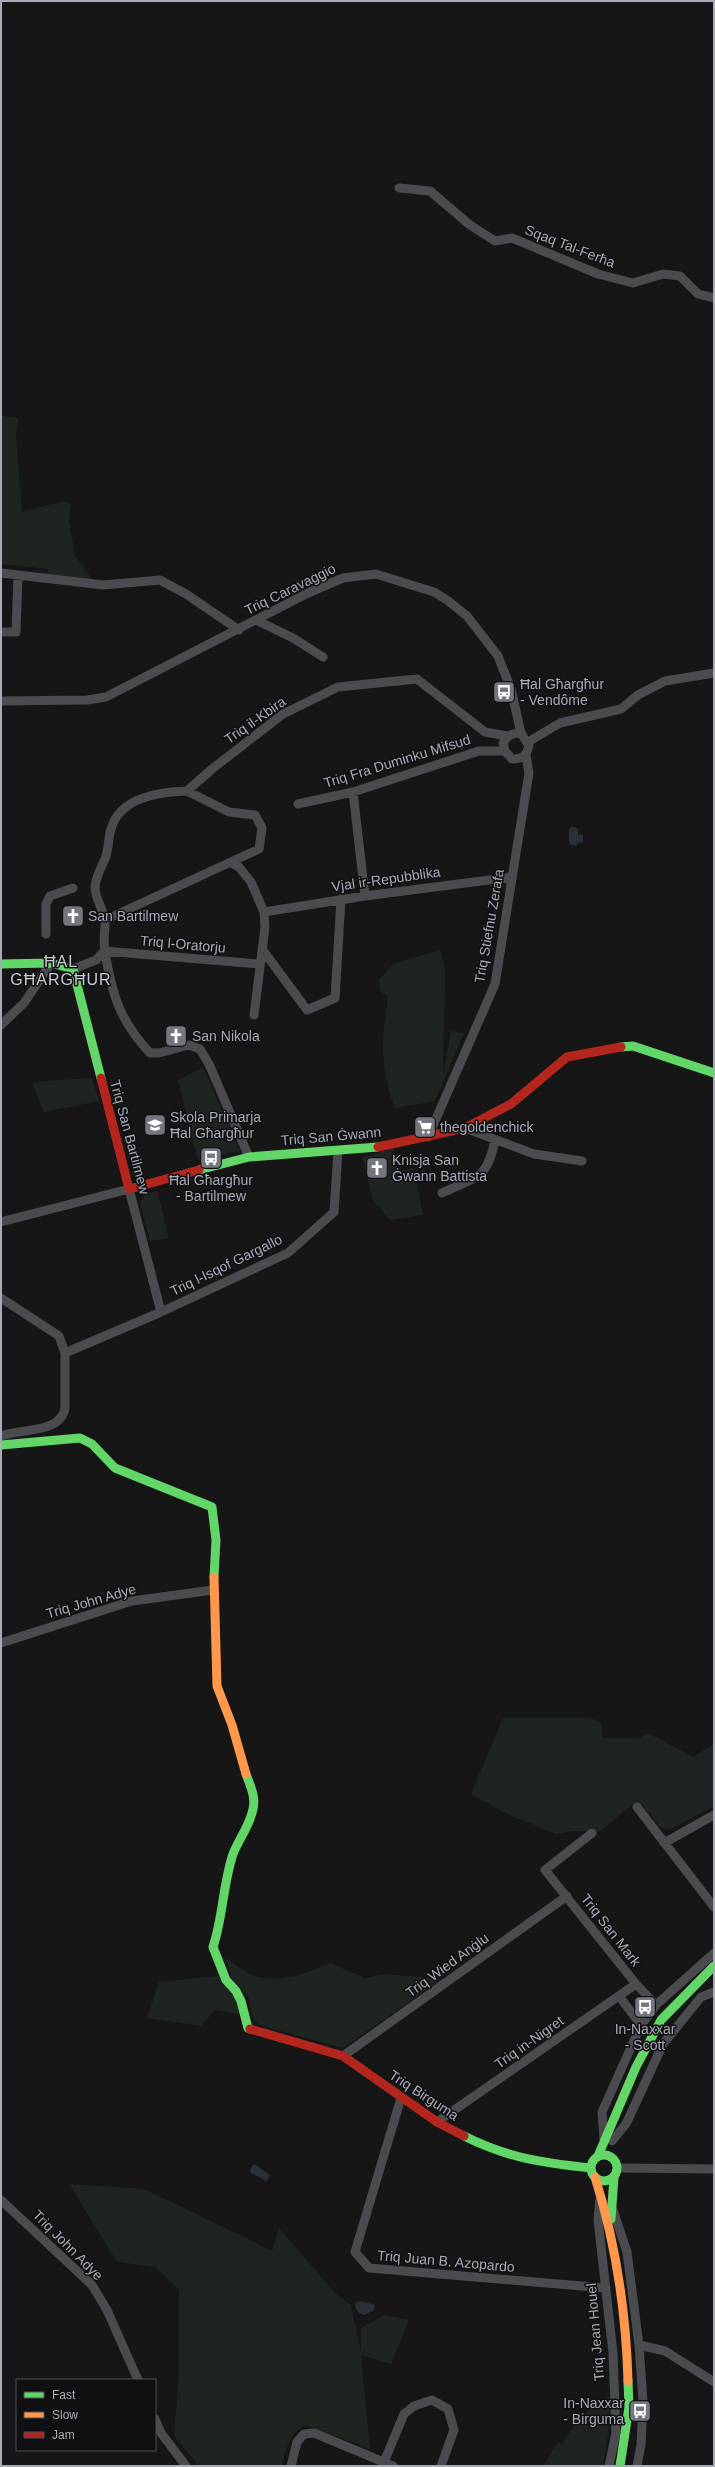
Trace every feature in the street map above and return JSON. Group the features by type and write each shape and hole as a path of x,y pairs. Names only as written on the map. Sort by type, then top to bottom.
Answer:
{"street":[{"name":"Sqaq Tal-Ferħa","path":"399,188 430,191 470,225 495,240 512,238 598,274 633,283 663,274 680,276 698,294 714,298"},
{"path":"1,574 102,585 160,580 186,594 239,630"},
{"name":"Triq Caravaggio","path":"1,701 87,700 106,697 258,621 308,593 343,578 376,574 434,592 467,616 498,656 511,689 521,733"},
{"path":"1,632 16,632 18,576"},
{"path":"258,621 293,638 323,657"},
{"path":"528,742 560,723 621,709 638,694 665,681 714,673"},
{"name":"Triq il-Kbira","path":"187,791 212,769 283,714 338,687 417,679 485,732 507,736"},
{"path":"513,733 521,733 530,746 526,755 520,759 512,759 505,751 503,743 507,736 513,733"},
{"name":"Triq Fra Duminku Mifsud","path":"298,804 353,792 479,751 505,751"},
{"name":"Triq Stiefnu Zerafa","path":"428,1137 495,984 528,773 526,755"},
{"path":"105,920 232,864 259,849 262,828 255,815 229,812 187,791 163,792 127,805 117,816 111,828 105,858 99,869 95,888 105,920 104,951 117,1005 122,1017 150,1053 159,1053 189,1045 200,1049 209,1064 249,1157"},
{"path":"353,792 365,896"},
{"path":"232,864 239,867 251,882 264,912 262,949 254,1015"},
{"name":"Vjal ir-Repubblika","path":"264,912 341,899 512,877"},
{"path":"46,934 46,904 50,896 73,888"},
{"path":"262,949 307,1010 335,998 341,899"},
{"path":"1,964 51,963 73,969 96,960 104,951"},
{"name":"Triq l-Oratorju","path":"104,951 260,964"},
{"path":"1,1025 24,1004 51,963"},
{"name":"Triq San Bartilmew","path":"73,969 161,1312"},
{"name":"Triq San Ġwann","path":"1,1222 249,1157 370,1149 465,1128 511,1104 568,1057 602,1050 633,1046 714,1072"},
{"path":"465,1128 534,1154 582,1161"},
{"path":"442,1193 483,1174 491,1160 495,1140"},
{"name":"Triq l-Isqof Gargallo","path":"65,1353 161,1312 288,1253 334,1212 338,1151"},
{"path":"1,1298 59,1336 65,1353 64,1415 57,1423 10,1432 1,1436"},
{"path":"1,1445 80,1438 92,1444 115,1468 212,1507 216,1540 214,1590"},
{"name":"Triq John Adye","path":"1,1643 132,1601 214,1590"},
{"name":"Triq Birguma","path":"214,1590 217,1686 232,1726 254,1799 253,1810 233,1855 221,1911 220,1927 214,1947 226,1980 236,1991 241,2001 248,2028 343,2056 437,2122 490,2150 536,2162 593,2172"},
{"path":"637,1807 714,1907"},
{"path":"664,1843 714,1815"},
{"name":"Triq San Mark","path":"592,1833 545,1870 636,1984 656,2005"},
{"name":"Triq Wied Anġlu","path":"343,2056 567,1896"},
{"path":"616,2172 614,2158 608,2140 602,2112 641,2025 656,2005 714,1953"},
{"path":"714,1966 661,2020 636,2067 614,2120 608,2140 598,2156 593,2172 607,2181 616,2172 714,2169"},
{"name":"Triq in-Nigret","path":"437,2122 636,1984"},
{"path":"608,2140 626,2124 664,2044 701,1997 714,1992"},
{"path":"619,1996 641,2025"},
{"name":"Triq Juan B. Azopardo","path":"401,2098 355,2252 369,2268 606,2288"},
{"path":"598,2156 606,2155 614,2158"},
{"name":"Triq Jean Houel","path":"593,2172 610,2225 620,2282 628,2377 629,2408 620,2466"},
{"name":"Triq Jean Houel","path":"610,2225 616,2172"},
{"name":"Triq Jean Houel","path":"601,2196 598,2220 613,2353 616,2433 609,2466"},
{"name":"Triq John Adye","path":"1,2200 92,2285 108,2310 138,2379"},
{"name":"Triq Jean Houel","path":"612,2207 627,2252 639,2345 643,2402 641,2445 637,2466"},
{"path":"639,2345 665,2351 714,2382"},
{"path":"384,2462 404,2414 414,2406 432,2400 448,2409 454,2430 441,2466"},
{"path":"156,2421 161,2433 186,2466"},
{"path":"291,2466 297,2442 304,2434 314,2433 393,2466"}],"shaded area":[{"path":"1,416 18,418 16,437 22,512 64,501 71,504 69,521 75,556 93,580 47,575 49,569 1,564"},
{"path":"572,826 578,829 578,835 583,835 583,843 578,842 576,846 569,844 569,830"},
{"path":"440,950 445,970 443,1076 451,1031 464,1033 435,1101 395,1108 386,1079 383,1053 384,1026 388,997 380,991 379,980 393,964"},
{"path":"203,1067 240,1151 198,1160 178,1080"},
{"path":"92,1078 99,1101 44,1112 32,1082"},
{"path":"393,1149 398,1171 414,1168 423,1215 390,1220 372,1199 362,1157"},
{"path":"157,1191 169,1238 150,1241 140,1203 145,1194"},
{"path":"503,1718 591,1718 602,1724 602,1737 639,1738 648,1733 693,1757 714,1744 714,1806 671,1829 661,1828 642,1805 632,1805 599,1832 573,1831 556,1834 509,1815 471,1794"},
{"path":"225,1958 250,1974 267,1979 295,1976 330,1963 365,1978 385,1974 442,1979 343,2048 259,2025 253,2019 248,1996 233,1981"},
{"path":"218,1976 234,1992 240,2014 214,2010 202,2026 147,2018 159,1982"},
{"path":"254,2164 270,2175 266,2181 251,2173 250,2169"},
{"path":"69,2184 145,2189 272,2251 279,2228 336,2294 351,2305 361,2352 361,2328 384,2315 409,2320 391,2364 361,2355 370,2449 306,2425 296,2432 289,2442 282,2466 199,2466 174,2436 179,2375 179,2290 155,2267 117,2262"},
{"path":"360,2301 375,2305 373,2311 364,2315 359,2313 355,2307 356,2303"},
{"path":"610,2395 608,2436 603,2466 543,2466 558,2442 562,2444 579,2418"}],"traffic: fast":[{"path":"1,964 51,963 73,969 101,1078"},
{"path":"621,1047 633,1046 714,1073"},
{"path":"199,1170 249,1157 378,1147"},
{"path":"1,1445 80,1438 92,1444 115,1468 212,1507 216,1540 214,1577"},
{"path":"246,1774 251,1787 254,1805 252,1815 233,1854 213,1947 226,1980 236,1991 241,2001 248,2028 250,2029"},
{"path":"598,2156 636,2067 661,2020 714,1966"},
{"path":"464,2136 496,2150 526,2158 557,2164 591,2168"},
{"path":"604,2155 613,2159 617,2168 613,2177 604,2181 595,2177 591,2168 595,2159 604,2155"},
{"path":"611,2219 614,2177"},
{"path":"620,2466 629,2407 628,2381"}],"traffic: slow":[{"path":"214,1577 217,1686 232,1725 246,1774"},
{"path":"595,2177 609,2227 619,2278 625,2329 628,2381"}],"traffic: jam":[{"path":"378,1147 465,1128 511,1104 567,1057 621,1047"},
{"path":"101,1078 129,1189 199,1170"},
{"path":"250,2029 343,2056 437,2122 464,2136"}],"place":[{"name":"Ħal Għargħur - Vendôme","path":"504,692"},
{"name":"San Bartilmew","path":"73,916"},
{"name":"San Nikola","path":"176,1036"},
{"name":"Skola Primarja Ħal Għargħur","path":"155,1125"},
{"name":"thegoldenchick","path":"425,1127"},
{"name":"Ħal Għargħur - Bartilmew","path":"211,1158"},
{"name":"Knisja San Ġwann Battista","path":"377,1168"},
{"name":"In-Naxxar - Scott","path":"645,2007"},
{"name":"In-Naxxar - Birguma","path":"640,2411"}],"district":[{"name":"ĦAL GĦARGĦUR","path":"61,970"}]}
